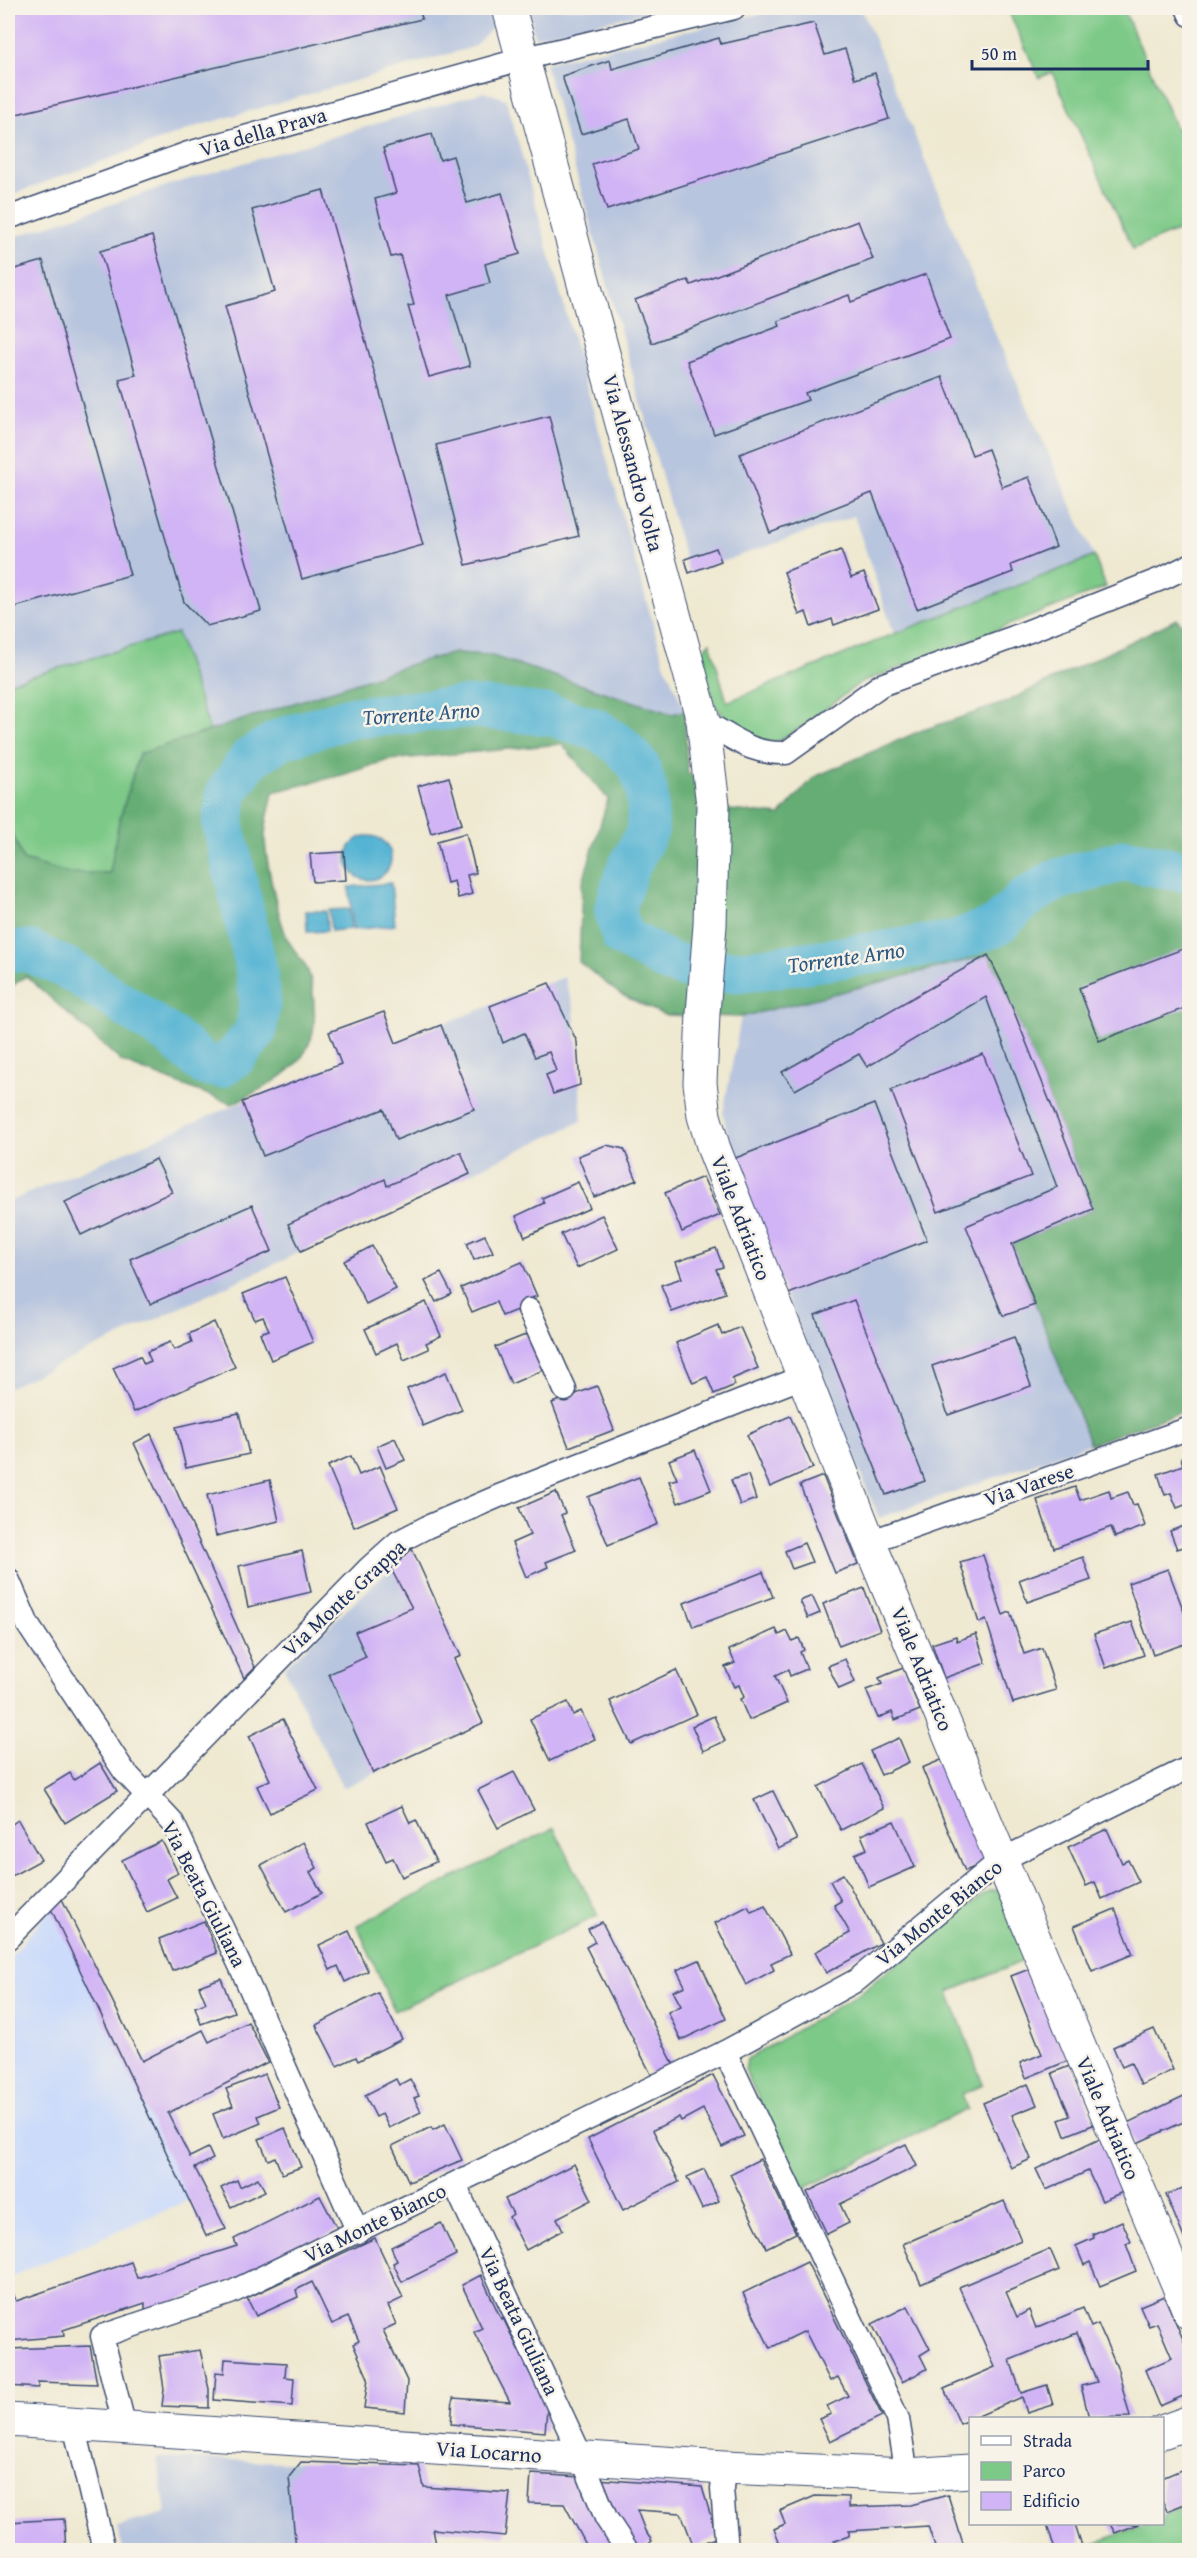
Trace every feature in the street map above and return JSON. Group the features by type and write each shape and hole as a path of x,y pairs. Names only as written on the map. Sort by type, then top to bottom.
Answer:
{"street":[{"name":"Via Alessandro Volta","path":"509,8 704,721 713,805 710,925"},
{"name":"Via della Prava","path":"8,218 188,153 522,59 734,8"},
{"path":"1186,8 1190,15"},
{"path":"704,721 750,749 769,753 786,753 881,685 1014,637 1166,577 1190,565"},
{"name":"Viale Adriatico","path":"710,925 700,1083 704,1116 714,1149 869,1542 1190,2313"},
{"path":"529,1310 565,1390"},
{"name":"Via Monte Grappa","path":"8,1938 361,1576 398,1542 499,1496 803,1377"},
{"name":"Via Varese","path":"869,1542 1190,1428"},
{"name":"Via Beata Giuliana","path":"8,1580 28,1625 124,1771 173,1823 242,1970 358,2232"},
{"name":"Via Monte Bianco","path":"125,2428 102,2336 230,2293 725,2052 857,1980 1001,1860 1190,1767"},
{"path":"725,2052 898,2419 907,2475"},
{"name":"Via Beata Giuliana","path":"455,2185 582,2458 606,2518 627,2550"},
{"name":"Via Locarno","path":"8,2420 724,2467 907,2475 969,2470"},
{"path":"1164,2431 1190,2422"},
{"path":"74,2425 104,2550"},
{"path":"720,2548 724,2467"}],"shaded area":[{"path":"8,8 488,8 493,27 473,47 198,126 8,196"},
{"path":"529,8 667,8 534,37"},
{"path":"786,8 861,8 997,338 1094,556 894,634 854,516 689,573 545,63"},
{"path":"484,92 506,99 664,663 685,711 672,714 489,655 465,653 421,661 210,731 177,633 8,683 8,239 166,186"},
{"path":"988,955 1004,987 1093,1209 1012,1244 1090,1444 879,1518 786,1295 733,1159 723,1113 741,1017"},
{"path":"564,977 574,1008 582,1121 8,1388 8,1202 242,1102"},
{"path":"412,1549 461,1656 454,1660 483,1723 343,1788 284,1668"},
{"path":"51,1909 194,2198 8,2278 8,1960"},
{"path":"157,2458 419,2466 437,2550 123,2550 117,2526 166,2513"}],"green space":[{"path":"1007,8 1123,8 1189,158 1189,226 1133,249 1052,72 1039,78"},
{"path":"1094,556 1106,587 860,683 800,728 776,742 757,741 730,723 714,705 701,652 710,642 727,702"},
{"path":"1177,619 1190,635 1189,1409 1090,1444 1012,1244 1093,1209 1004,987 988,955 741,1017 664,1015 620,994 579,962 582,884 608,799 562,744 389,760 342,775 273,792 265,831 267,859 284,931 304,963 312,985 314,1027 302,1057 291,1069 264,1088 232,1104 122,1062 26,976 8,989 8,822 23,860 67,873 110,873 118,826 139,754 421,661 455,653 489,655 672,714 685,711 687,772 730,810 780,815 814,777 920,731 1004,703"},
{"path":"177,633 210,731 139,754 118,826 111,873 67,873 23,860 8,822 8,683"},
{"path":"554,1828 598,1916 394,2011 357,1925"},
{"path":"999,1890 1025,1960 949,1992 983,2085 962,2094 967,2109 803,2189 745,2071 747,2059 856,1996 988,1891"},
{"path":"1189,2504 1189,2550 1079,2550 1142,2525 1164,2525 1164,2516"}],"water":[{"path":"369,836 384,843 391,858 384,873 369,880 354,873 347,858 354,843"},
{"path":"391,883 395,925 353,930 349,887"},
{"path":"349,909 351,929 331,931 329,910"},
{"path":"306,911 326,911 327,931 307,932"}],"building":[{"path":"8,8 419,8 422,19 8,116"},
{"path":"814,23 825,55 845,49 855,79 875,73 889,119 607,210 592,164 639,149 629,119 581,134 562,76 610,60 612,69 719,38 721,44"},
{"path":"432,134 440,160 453,156 467,203 502,193 520,254 485,264 490,283 449,295 470,366 429,377 408,306 414,305 400,255 391,257 375,199 396,193 383,148"},
{"path":"323,190 423,545 302,579 225,306 275,292 252,210"},
{"path":"858,221 873,259 652,343 635,300 688,280 691,285"},
{"path":"152,236 261,611 207,626 184,602 119,379 136,375 100,251"},
{"path":"43,261 130,575 8,609 8,271"},
{"path":"926,274 950,339 805,393 808,400 714,434 687,361 780,326 778,321 849,295 851,302"},
{"path":"942,377 972,455 988,449 1002,487 1029,477 1056,547 1011,565 1013,572 917,609 872,493 770,533 740,454"},
{"path":"549,416 579,536 466,565 436,445"},
{"path":"716,548 721,561 689,573 685,559"},
{"path":"841,550 851,578 864,573 878,609 834,625 832,619 811,627 806,612 799,615 784,572"},
{"path":"449,777 462,824 431,833 418,786"},
{"path":"466,833 476,873 467,875 472,894 458,898 454,881 447,883 437,841"},
{"path":"344,852 346,880 313,882 310,854"},
{"path":"1188,947 1190,1006 1099,1041 1079,988"},
{"path":"988,955 1004,987 1093,1209 1012,1244 1035,1305 1003,1316 966,1226 1057,1187 986,997 867,1067 859,1054 795,1090 782,1072"},
{"path":"549,983 577,1042 580,1085 553,1094 546,1075 556,1071 549,1052 535,1057 524,1033 503,1043 490,1006"},
{"path":"384,1012 396,1043 441,1025 474,1109 396,1140 384,1109 263,1156 242,1102 341,1064 329,1032"},
{"path":"983,1054 1031,1176 938,1212 891,1090"},
{"path":"874,1104 927,1240 786,1295 733,1159"},
{"path":"606,1145 624,1149 637,1180 594,1197 578,1156"},
{"path":"461,1152 470,1174 301,1251 288,1224 385,1179 387,1186"},
{"path":"156,1159 172,1192 81,1235 65,1202"},
{"path":"703,1177 720,1215 682,1232 665,1193"},
{"path":"578,1182 590,1208 525,1237 516,1216 544,1203 542,1198"},
{"path":"252,1205 272,1251 150,1304 130,1259"},
{"path":"602,1215 618,1249 577,1268 561,1234"},
{"path":"485,1235 493,1252 474,1260 467,1243"},
{"path":"372,1246 396,1289 366,1304 344,1261"},
{"path":"716,1248 723,1267 716,1269 725,1293 672,1312 661,1285 682,1278 676,1262"},
{"path":"522,1262 537,1296 521,1302 524,1307 502,1316 496,1302 472,1312 461,1288"},
{"path":"441,1273 452,1294 436,1302 425,1281"},
{"path":"285,1277 313,1342 271,1360 260,1333 269,1330 263,1317 255,1320 243,1294"},
{"path":"854,1300 925,1481 886,1495 815,1315"},
{"path":"426,1302 441,1336 426,1343 429,1349 404,1360 397,1343 376,1353 365,1329"},
{"path":"214,1322 235,1367 134,1412 113,1368 140,1356 144,1364 151,1361 147,1352 170,1342 174,1350 192,1342 189,1334"},
{"path":"718,1325 722,1335 740,1327 758,1368 732,1379 735,1385 714,1394 707,1377 693,1383 676,1343"},
{"path":"533,1332 548,1368 511,1384 495,1347"},
{"path":"1014,1337 1031,1386 948,1415 932,1366"},
{"path":"446,1372 462,1410 423,1426 407,1389"},
{"path":"597,1386 614,1430 569,1447 552,1403"},
{"path":"239,1413 249,1454 186,1468 176,1427"},
{"path":"790,1416 813,1468 770,1487 747,1435"},
{"path":"151,1434 255,1667 244,1678 134,1443"},
{"path":"395,1438 405,1460 386,1468 377,1446"},
{"path":"695,1450 711,1490 678,1503 669,1481 677,1479 669,1460"},
{"path":"1190,1455 1190,1503 1177,1508 1171,1493 1165,1495 1158,1474 1183,1465 1181,1458"},
{"path":"351,1456 359,1475 380,1466 398,1508 354,1527 328,1466"},
{"path":"748,1475 756,1499 740,1505 731,1480"},
{"path":"823,1476 858,1564 835,1573 800,1485"},
{"path":"639,1477 658,1524 608,1545 588,1497"},
{"path":"270,1480 279,1521 216,1536 207,1495"},
{"path":"1075,1487 1080,1500 1109,1490 1111,1498 1128,1492 1133,1505 1137,1504 1145,1526 1115,1537 1111,1527 1054,1548 1037,1500"},
{"path":"556,1492 565,1513 561,1515 576,1550 546,1562 548,1567 526,1577 512,1543 530,1535 519,1508"},
{"path":"1189,1524 1190,1545 1177,1549 1170,1531"},
{"path":"804,1543 812,1562 792,1569 785,1551"},
{"path":"412,1549 461,1656 454,1659 483,1723 373,1773 329,1674 366,1657 355,1632 412,1608 391,1569"},
{"path":"302,1551 311,1592 248,1607 239,1566"},
{"path":"983,1555 1003,1615 1010,1612 1024,1654 1042,1648 1056,1690 1013,1703 986,1620 979,1623 960,1562"},
{"path":"1083,1557 1091,1580 1027,1602 1019,1580"},
{"path":"1168,1569 1190,1628 1190,1642 1153,1655 1128,1583"},
{"path":"763,1572 773,1597 693,1627 684,1603"},
{"path":"864,1588 880,1630 839,1646 823,1604"},
{"path":"812,1596 820,1613 808,1618 800,1601"},
{"path":"1132,1622 1144,1655 1106,1668 1094,1634"},
{"path":"776,1629 779,1635 787,1631 792,1641 799,1638 804,1650 800,1652 807,1669 790,1676 788,1670 775,1676 787,1703 749,1720 740,1699 744,1697 739,1685 734,1687 725,1667 735,1663 729,1650"},
{"path":"976,1634 986,1663 944,1678 932,1644 956,1636 957,1641"},
{"path":"845,1659 855,1682 839,1689 828,1666"},
{"path":"903,1668 920,1710 895,1720 892,1712 878,1718 866,1690 882,1684 879,1678"},
{"path":"676,1670 697,1714 631,1744 610,1701"},
{"path":"568,1702 573,1715 581,1711 595,1739 550,1761 530,1719"},
{"path":"714,1716 725,1741 703,1751 692,1726"},
{"path":"283,1719 318,1790 270,1813 257,1786 270,1780 249,1736"},
{"path":"899,1738 909,1762 881,1775 870,1751"},
{"path":"946,1758 989,1861 965,1871 922,1768"},
{"path":"100,1763 117,1791 65,1823 44,1789 70,1773 74,1780"},
{"path":"862,1764 884,1808 841,1830 818,1787"},
{"path":"514,1772 534,1810 498,1828 478,1790"},
{"path":"773,1791 797,1840 778,1849 754,1800"},
{"path":"402,1806 410,1823 416,1820 436,1862 402,1877 393,1858 386,1861 368,1822"},
{"path":"18,1820 41,1860 8,1878 8,1827"},
{"path":"894,1821 915,1867 869,1887 855,1854 867,1849 861,1835"},
{"path":"1107,1829 1122,1863 1128,1860 1139,1882 1102,1899 1095,1882 1086,1886 1068,1847"},
{"path":"162,1841 178,1873 167,1879 177,1898 147,1912 122,1860"},
{"path":"303,1842 317,1868 310,1872 322,1893 286,1912 261,1865"},
{"path":"843,1874 881,1943 826,1973 815,1952 850,1933 834,1905 841,1901 830,1881"},
{"path":"62,1899 142,2061 203,2030 209,2042 248,2022 268,2062 168,2113 190,2157 208,2148 213,2159 195,2168 226,2229 206,2236 51,1909"},
{"path":"748,1906 751,1912 765,1906 790,1954 771,1963 774,1970 746,1985 715,1923"},
{"path":"1115,1909 1133,1954 1092,1971 1074,1926"},
{"path":"204,1921 217,1953 172,1971 159,1939"},
{"path":"602,1922 674,2065 652,2076 586,1947 595,1942 588,1929"},
{"path":"349,1931 368,1971 345,1982 338,1966 330,1970 319,1945"},
{"path":"699,1960 726,2019 681,2040 668,2012 681,2006 673,1991 685,1986 677,1970"},
{"path":"1032,1968 1070,2060 1026,2078 1020,2063 1042,2054 1011,1976"},
{"path":"221,1978 234,2012 201,2024 195,2007 206,2003 199,1986"},
{"path":"378,1993 402,2039 358,2061 356,2057 337,2066 316,2025"},
{"path":"1154,2029 1173,2070 1141,2085 1131,2063 1122,2067 1113,2047"},
{"path":"1072,2065 1095,2124 1065,2136 1059,2120 1070,2116 1052,2073"},
{"path":"265,2074 279,2107 258,2116 261,2123 223,2139 213,2114 233,2106 226,2089"},
{"path":"713,2075 744,2136 722,2147 703,2109 681,2121 679,2117 653,2130 679,2182 623,2210 588,2139"},
{"path":"396,2079 399,2085 410,2079 419,2096 414,2098 421,2112 389,2128 382,2114 376,2117 365,2095"},
{"path":"1028,2084 1037,2105 1012,2115 1031,2159 1011,2168 983,2103"},
{"path":"1190,2093 1190,2119 1135,2144 1125,2124"},
{"path":"445,2124 462,2160 409,2182 392,2146 431,2127 433,2130"},
{"path":"285,2128 301,2167 282,2174 275,2157 268,2160 259,2139"},
{"path":"1102,2138 1125,2191 1102,2201 1088,2171 1046,2190 1036,2169"},
{"path":"906,2144 917,2166 840,2204 849,2223 827,2234 807,2192"},
{"path":"760,2159 796,2233 766,2248 730,2174"},
{"path":"574,2164 592,2200 557,2218 563,2230 526,2250 509,2217 513,2214 505,2199"},
{"path":"704,2169 719,2201 702,2209 687,2177"},
{"path":"258,2178 265,2191 231,2207 221,2188 237,2180 240,2187"},
{"path":"1190,2185 1190,2244 1187,2245 1166,2195"},
{"path":"320,2196 338,2230 251,2274 145,2312 145,2303 63,2330 64,2336 8,2341 8,2285 16,2301 131,2262 137,2278 237,2246 234,2239"},
{"path":"1004,2201 1021,2240 921,2284 903,2244"},
{"path":"1122,2221 1131,2242 1126,2244 1136,2271 1100,2286 1090,2262 1084,2265 1076,2246 1094,2238 1093,2234"},
{"path":"441,2223 456,2255 402,2282 393,2263 397,2261 391,2247"},
{"path":"375,2238 403,2298 388,2305 396,2324 383,2330 407,2381 405,2412 364,2408 368,2378 353,2344 359,2341 348,2317 332,2324 312,2282 296,2290 298,2297 256,2316 247,2298"},
{"path":"1050,2249 1059,2270 1006,2292 1017,2317 1029,2310 1036,2328 1083,2308 1091,2327 1098,2324 1118,2370 1130,2417 1089,2417 1081,2386 1097,2382 1077,2333 1010,2360 1021,2393 1047,2385 1053,2405 1027,2413 1022,2397 976,2417 969,2417 969,2420 960,2424 944,2389 995,2367 959,2287"},
{"path":"807,2262 882,2416 830,2441 819,2419 831,2414 827,2406 848,2396 838,2377 830,2381 805,2331 770,2348 743,2293"},
{"path":"481,2275 547,2409 545,2432 451,2424 453,2398 510,2402 474,2332 482,2328 462,2285"},
{"path":"1164,2296 1190,2355 1190,2393 1160,2406 1145,2370 1172,2358 1157,2323 1149,2326 1140,2306"},
{"path":"908,2306 930,2349 920,2355 927,2369 902,2382 872,2324"},
{"path":"90,2346 97,2384 38,2382 38,2388 8,2386 8,2349"},
{"path":"200,2350 209,2389 209,2408 162,2406 164,2389 159,2356"},
{"path":"225,2359 286,2363 285,2377 294,2378 292,2406 214,2400 216,2372 224,2373"},
{"path":"301,2462 419,2466 424,2487 510,2493 505,2536 433,2529 437,2550 296,2550 289,2477"},
{"path":"1188,2467 1190,2502 1167,2511 1164,2504 1164,2477"},
{"path":"531,2474 581,2477 616,2550 589,2550 564,2504 529,2503"},
{"path":"597,2479 702,2487 717,2537 694,2547 681,2513 637,2510 645,2531 652,2541 642,2550 627,2541"},
{"path":"948,2495 965,2550 936,2550 928,2526 849,2531 849,2536 834,2541 838,2550 782,2550 774,2529 785,2524 780,2511 815,2496 849,2497 849,2507 911,2505"},
{"path":"64,2519 66,2550 8,2550 8,2522"},
{"path":"1047,2525 1075,2525 1083,2549 1055,2550"},
{"path":"1111,2525 1136,2525 1115,2533"}],"waterway":[{"name":"Torrente Arno","path":"8,951 30,951 74,972 172,1037 205,1065 220,1067 235,1057 256,1031 260,1000 255,962 223,823 227,792 250,758 281,739 348,718 470,707 550,715 596,729 621,746 639,766 647,791 648,830 627,870 615,910 622,936 668,962 700,971 746,971 951,942 996,926 1026,898 1056,880 1125,860 1190,872"}]}
